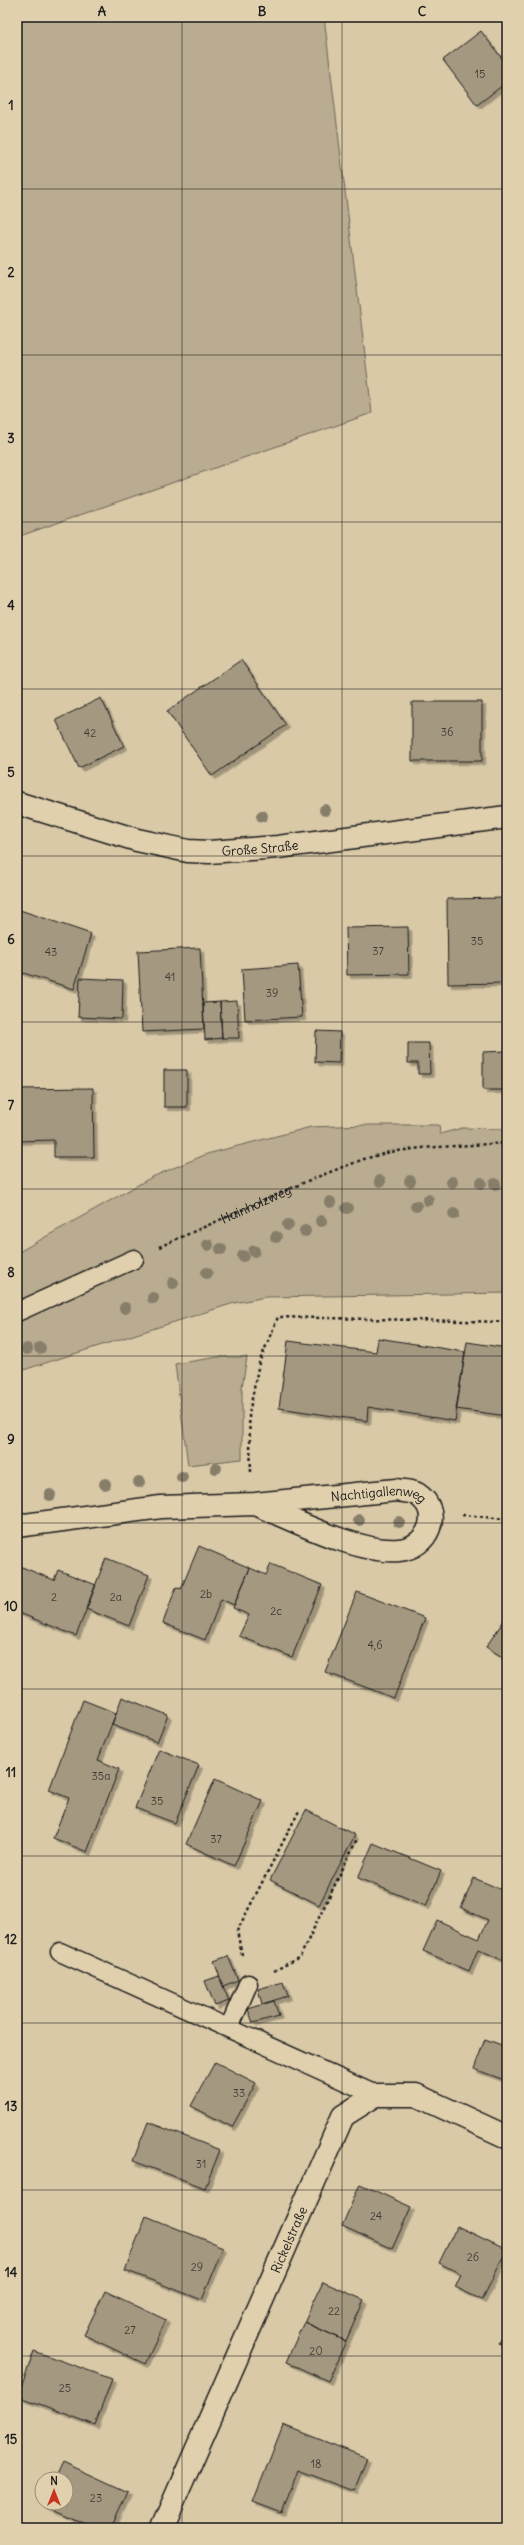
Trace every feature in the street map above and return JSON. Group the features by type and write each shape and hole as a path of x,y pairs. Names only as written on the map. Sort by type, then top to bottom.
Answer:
{"street":[{"name":"Große Straße","path":"17,803 137,840 188,851 209,852 278,847 507,816"},
{"name":"Nachtigallenweg","path":"17,1526 161,1508 255,1504 396,1490 416,1493 423,1500 430,1512 428,1534 416,1545 401,1550 383,1551 349,1541 255,1504"},
{"path":"376,2095 416,2095 507,2137"},
{"name":"Rickelstraße","path":"162,2528 343,2116 376,2095"}],"lane":[{"path":"17,1312 134,1258"},
{"path":"60,1952 376,2095"},
{"path":"229,2028 248,1984"}],"path":[{"name":"Hainholzweg","path":"134,1258 312,1179 364,1159 390,1152 421,1148 507,1143"},
{"path":"255,1504 250,1466 249,1414 259,1363 278,1317 507,1322"},
{"path":"430,1512 507,1519"},
{"path":"300,1809 237,1931 248,1984 300,1957 357,1839"}],"shaded area":[{"path":"17,17 324,17 372,413 17,537"},
{"path":"439,1125 440,1134 462,1128 507,1129 507,1293 266,1297 234,1303 17,1372 17,1253 152,1177 207,1154 311,1127"},
{"path":"218,1357 247,1357 242,1387 242,1459 188,1465 175,1364"}],"building":[{"path":"481,31 507,65 507,82 477,105 443,60"},
{"path":"241,660 286,725 212,776 167,711"},
{"path":"101,698 124,746 79,768 56,720"},
{"path":"412,702 482,702 482,761 412,761"},
{"path":"507,898 507,983 448,984 447,899"},
{"path":"17,909 91,934 74,989 17,971"},
{"path":"408,927 409,974 347,975 346,928"},
{"path":"200,948 204,1029 142,1032 138,951"},
{"path":"298,965 302,1017 245,1020 242,969"},
{"path":"80,978 123,980 122,1019 78,1017"},
{"path":"237,1001 239,1038 222,1038 220,1002"},
{"path":"220,1002 222,1038 205,1040 203,1003"},
{"path":"316,1031 340,1032 339,1063 315,1062"},
{"path":"408,1043 429,1043 430,1074 418,1074 418,1063 408,1063"},
{"path":"507,1051 507,1090 483,1090 483,1052"},
{"path":"164,1070 187,1070 187,1107 164,1107"},
{"path":"93,1088 94,1157 54,1157 54,1140 17,1141 17,1089"},
{"path":"378,1338 465,1352 455,1421 368,1407 367,1421 279,1408 288,1341 376,1352"},
{"path":"467,1342 507,1348 507,1416 456,1409"},
{"path":"199,1546 250,1568 234,1605 221,1599 205,1640 163,1623 176,1587 181,1589"},
{"path":"106,1558 149,1575 129,1626 86,1609"},
{"path":"271,1564 322,1585 292,1657 239,1636 249,1615 233,1608 250,1568 266,1575"},
{"path":"17,1565 54,1580 58,1570 96,1585 76,1636 17,1612"},
{"path":"357,1592 425,1618 394,1698 325,1672"},
{"path":"507,1616 507,1660 486,1647"},
{"path":"122,1697 168,1715 157,1742 112,1725"},
{"path":"83,1700 116,1713 98,1760 119,1769 87,1852 53,1838 69,1798 49,1790"},
{"path":"159,1749 199,1765 175,1823 135,1808"},
{"path":"215,1779 263,1801 234,1866 186,1844"},
{"path":"306,1810 355,1835 319,1905 270,1880"},
{"path":"373,1843 441,1871 426,1906 358,1878"},
{"path":"474,1878 507,1892 507,1949 502,1960 478,1949 469,1971 423,1951 437,1920 479,1939 488,1920 461,1908"},
{"path":"228,1956 238,1980 223,1986 214,1961"},
{"path":"219,1976 229,2001 215,2006 205,1981"},
{"path":"283,1982 288,1996 262,2004 258,1989"},
{"path":"274,2001 279,2016 253,2023 248,2009"},
{"path":"485,2039 507,2047 507,2081 474,2069"},
{"path":"215,2062 256,2083 232,2127 191,2106"},
{"path":"148,2122 220,2150 205,2188 133,2161"},
{"path":"360,2184 411,2207 392,2249 342,2226"},
{"path":"146,2216 223,2247 202,2300 125,2270"},
{"path":"457,2226 507,2250 482,2300 455,2287 461,2274 439,2263"},
{"path":"323,2282 364,2300 346,2341 304,2322"},
{"path":"105,2291 166,2320 145,2364 84,2335"},
{"path":"304,2322 346,2341 328,2381 286,2362"},
{"path":"507,2328 507,2347 499,2343"},
{"path":"34,2351 112,2379 95,2425 18,2396"},
{"path":"283,2425 367,2458 354,2491 298,2470 282,2513 253,2502"},
{"path":"63,2462 128,2492 111,2528 93,2528 56,2511 74,2511 74,2471 59,2471"}]}
